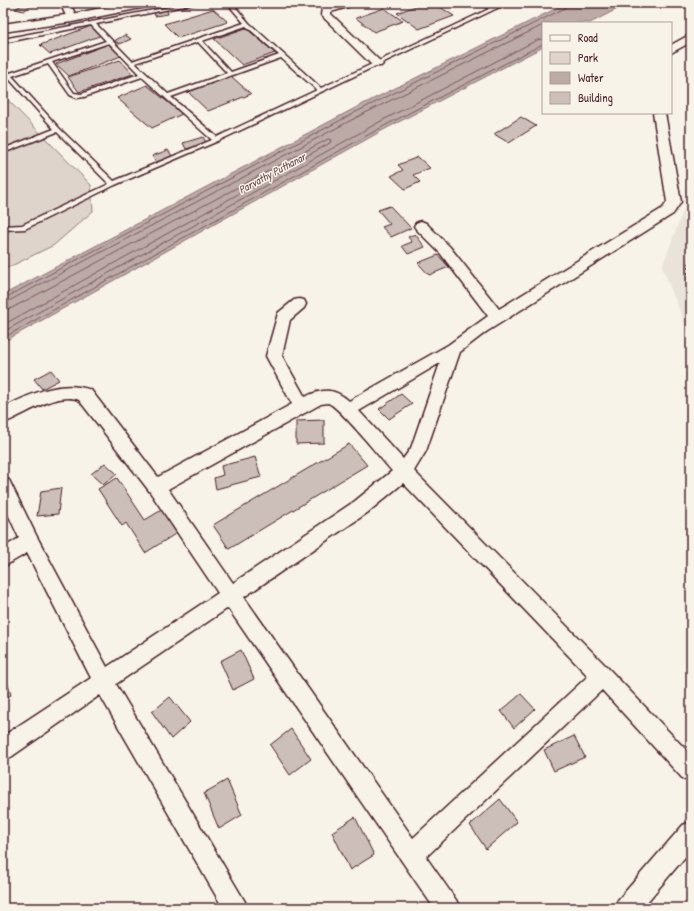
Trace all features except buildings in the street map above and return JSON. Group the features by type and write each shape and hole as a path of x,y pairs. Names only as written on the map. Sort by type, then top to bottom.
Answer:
{"main road":[{"path":"3,28 72,18 146,3"}],"street":[{"path":"65,3 72,18"},
{"path":"350,3 326,10 326,15 377,64"},
{"path":"672,49 691,37"},
{"path":"348,410 453,349 466,338 668,211 674,202 659,114"},
{"path":"421,226 445,250 498,318"},
{"path":"299,304 283,317 274,356 302,407"},
{"path":"3,749 361,507 404,472 418,451 453,349"},
{"path":"3,416 10,411 45,397 68,392 76,392 85,395 156,487 448,908"},
{"path":"156,487 318,398 328,397 336,399 348,410 404,472 602,676 691,771"},
{"path":"3,485 30,541 103,681 236,908"},
{"path":"3,558 30,541"},
{"path":"412,855 602,676"},
{"path":"626,908 691,833"}],"lane":[{"path":"3,41 197,3"},
{"path":"229,3 247,24 320,90"},
{"path":"482,3 492,10"},
{"path":"3,228 23,227 113,184 216,140 506,3"},
{"path":"92,23 143,75 216,140"},
{"path":"132,63 247,24"},
{"path":"200,40 230,74"},
{"path":"9,75 110,41"},
{"path":"167,96 282,56"},
{"path":"49,62 72,94 77,96 82,96 143,75"},
{"path":"3,69 58,130 113,184"},
{"path":"3,151 58,130"}],"path":[{"path":"691,252 688,275 691,306"}],"shaded area":[{"path":"691,197 691,339 662,267 688,198"}],"green space":[{"path":"3,95 91,185 93,211 54,245 3,270"}],"water":[{"name":"Parvathy Puthanar","path":"567,3 629,3 592,22 542,22 542,48 387,128 3,342 3,295 357,107"}]}
